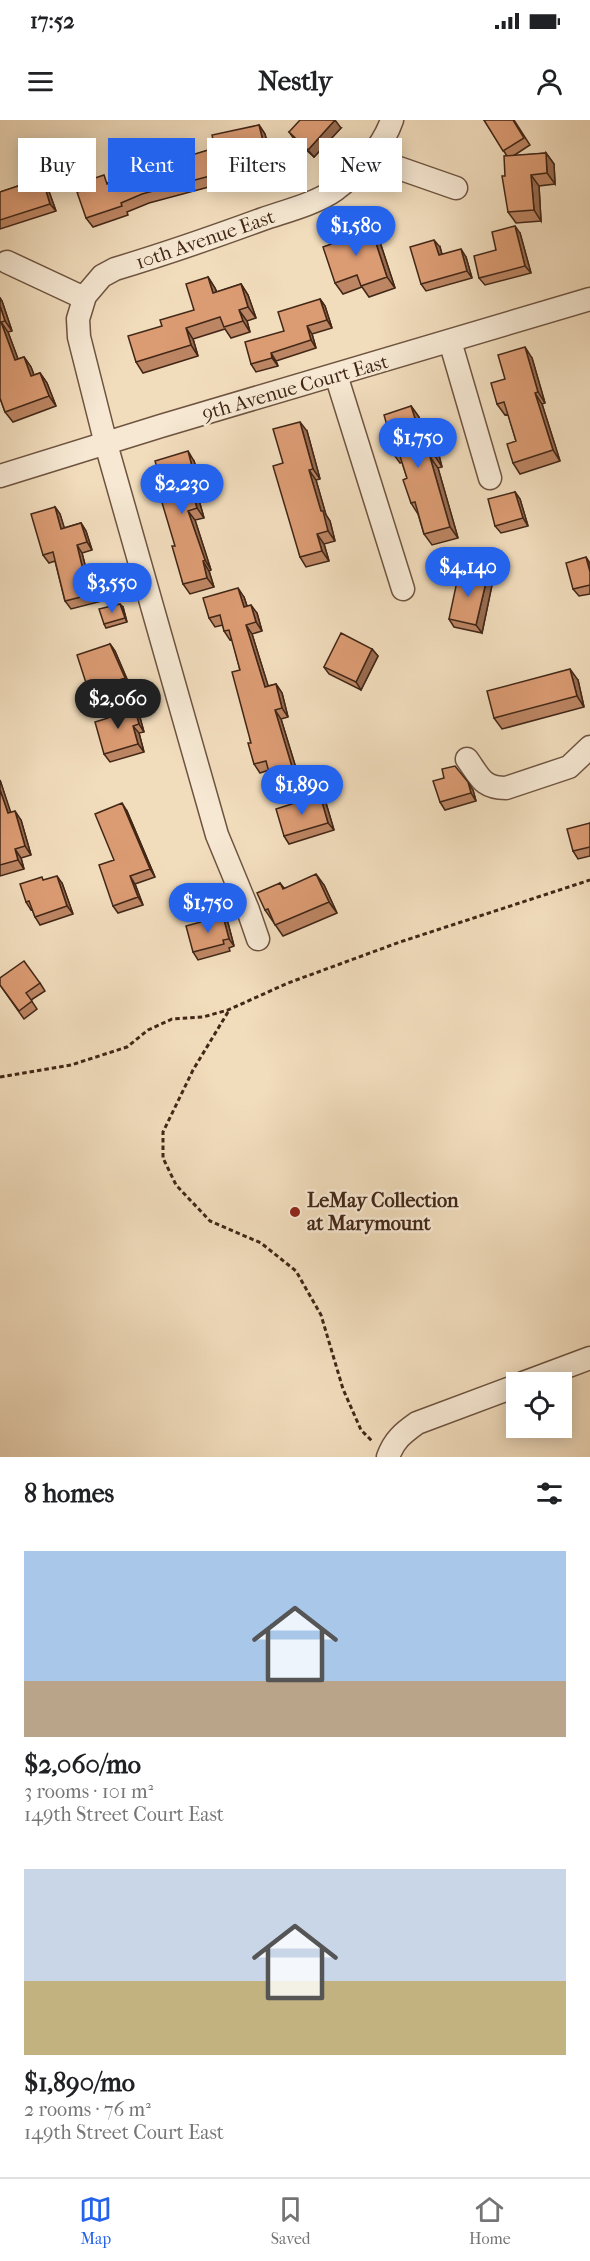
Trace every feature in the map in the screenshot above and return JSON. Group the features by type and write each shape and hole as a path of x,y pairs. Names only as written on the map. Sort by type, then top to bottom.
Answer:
{"street":[{"name":"10th Avenue East","path":"384,138 392,120"},
{"path":"402,169 456,188"},
{"name":"10th Avenue East","path":"82,303 102,276 115,270 321,198 331,192"},
{"path":"7,262 82,303 77,328 106,444 217,835 258,939"},
{"name":"9th Avenue Court East","path":"0,476 590,299"},
{"path":"450,341 490,478"},
{"path":"336,375 403,589"},
{"path":"467,759 486,785 506,788 569,767 590,747"},
{"path":"552,1372 590,1358"},
{"path":"381,1450 417,1424 506,1390"}],"path":[{"path":"0,1077 71,1065 127,1047 148,1030 171,1019 203,1017 228,1010 288,983 389,946 590,880"},
{"path":"228,1010 193,1070 163,1132 164,1158 176,1185 210,1221 261,1243 296,1271 321,1316 343,1389 361,1430 381,1450"}],"building":[{"path":"300,120 335,120 308,150 307,138 295,138 289,132"},
{"path":"484,120 513,120 524,138 503,151"},
{"path":"259,125 262,138 213,138 212,135"},
{"path":"207,150 207,177 195,180 195,154"},
{"path":"546,153 547,173 531,175 534,210 508,212 502,176 505,176 504,156"},
{"path":"104,175 108,192 150,192 121,203 122,206 86,218 77,192 96,192 96,178"},
{"path":"18,186 18,192 46,192 50,204 0,220 0,192"},
{"path":"369,222 387,277 361,286 357,275 335,283 323,247 351,237 348,229"},
{"path":"515,226 525,266 479,278 474,256 496,250 492,232"},
{"path":"434,240 439,255 461,249 467,271 421,284 410,247"},
{"path":"208,277 213,293 241,284 248,307 239,310 243,321 224,327 220,317 186,328 191,345 136,362 128,336 162,326 160,320 194,310 186,284"},
{"path":"320,299 327,320 307,326 311,340 271,353 272,358 251,364 245,342 284,331 278,312"},
{"path":"0,306 5,321 1,322 15,360 24,357 31,376 40,373 49,396 5,412 0,398"},
{"path":"525,347 538,392 535,393 553,450 513,463 507,444 516,441 504,402 497,404 491,383 505,379 498,355"},
{"path":"411,406 422,440 429,437 435,456 430,457 450,527 424,534 415,502 411,503 403,480 407,478 398,450 392,452 384,415"},
{"path":"300,422 313,469 309,470 328,531 317,534 322,551 300,557 273,466 283,463 273,429"},
{"path":"188,451 194,474 188,476 197,508 188,511 205,560 203,561 207,578 183,584 172,546 175,546 160,496 165,494 155,461"},
{"path":"515,492 523,518 495,526 488,499"},
{"path":"55,507 61,529 81,523 87,542 77,545 84,574 92,575 97,593 65,601 53,552 43,555 31,514"},
{"path":"586,557 590,572 590,585 573,589 566,563"},
{"path":"459,572 487,578 476,625 449,619"},
{"path":"238,588 244,607 251,605 256,622 246,625 265,687 276,684 282,708 275,710 293,770 270,776 266,761 254,764 248,743 251,743 232,672 240,670 229,630 224,631 220,615 209,618 203,598"},
{"path":"120,604 125,618 104,624 99,609"},
{"path":"341,633 372,649 356,682 324,667"},
{"path":"110,644 125,678 101,686 100,682 87,686 77,655"},
{"path":"570,669 577,696 494,718 487,691"},
{"path":"134,706 139,724 133,726 138,744 104,754 95,722 108,718 107,714"},
{"path":"455,766 468,782 471,793 440,802 433,781 444,778 442,769"},
{"path":"0,790 8,813 15,811 25,846 15,849 18,860 0,865"},
{"path":"320,795 328,823 284,836 276,809"},
{"path":"122,803 150,869 130,876 138,897 113,906 99,865 114,860 95,814"},
{"path":"590,823 590,847 573,851 567,829"},
{"path":"316,874 329,902 275,925 257,893 280,883 283,889"},
{"path":"57,876 67,906 35,917 29,901 26,902 20,884 42,877 43,880"},
{"path":"223,916 229,939 223,940 224,944 193,952 186,926"},
{"path":"24,961 40,983 26,993 32,1001 19,1011 0,985 0,978"}],"place":[{"name":"LeMay Collection at Marymount","path":"295,1212"}]}
